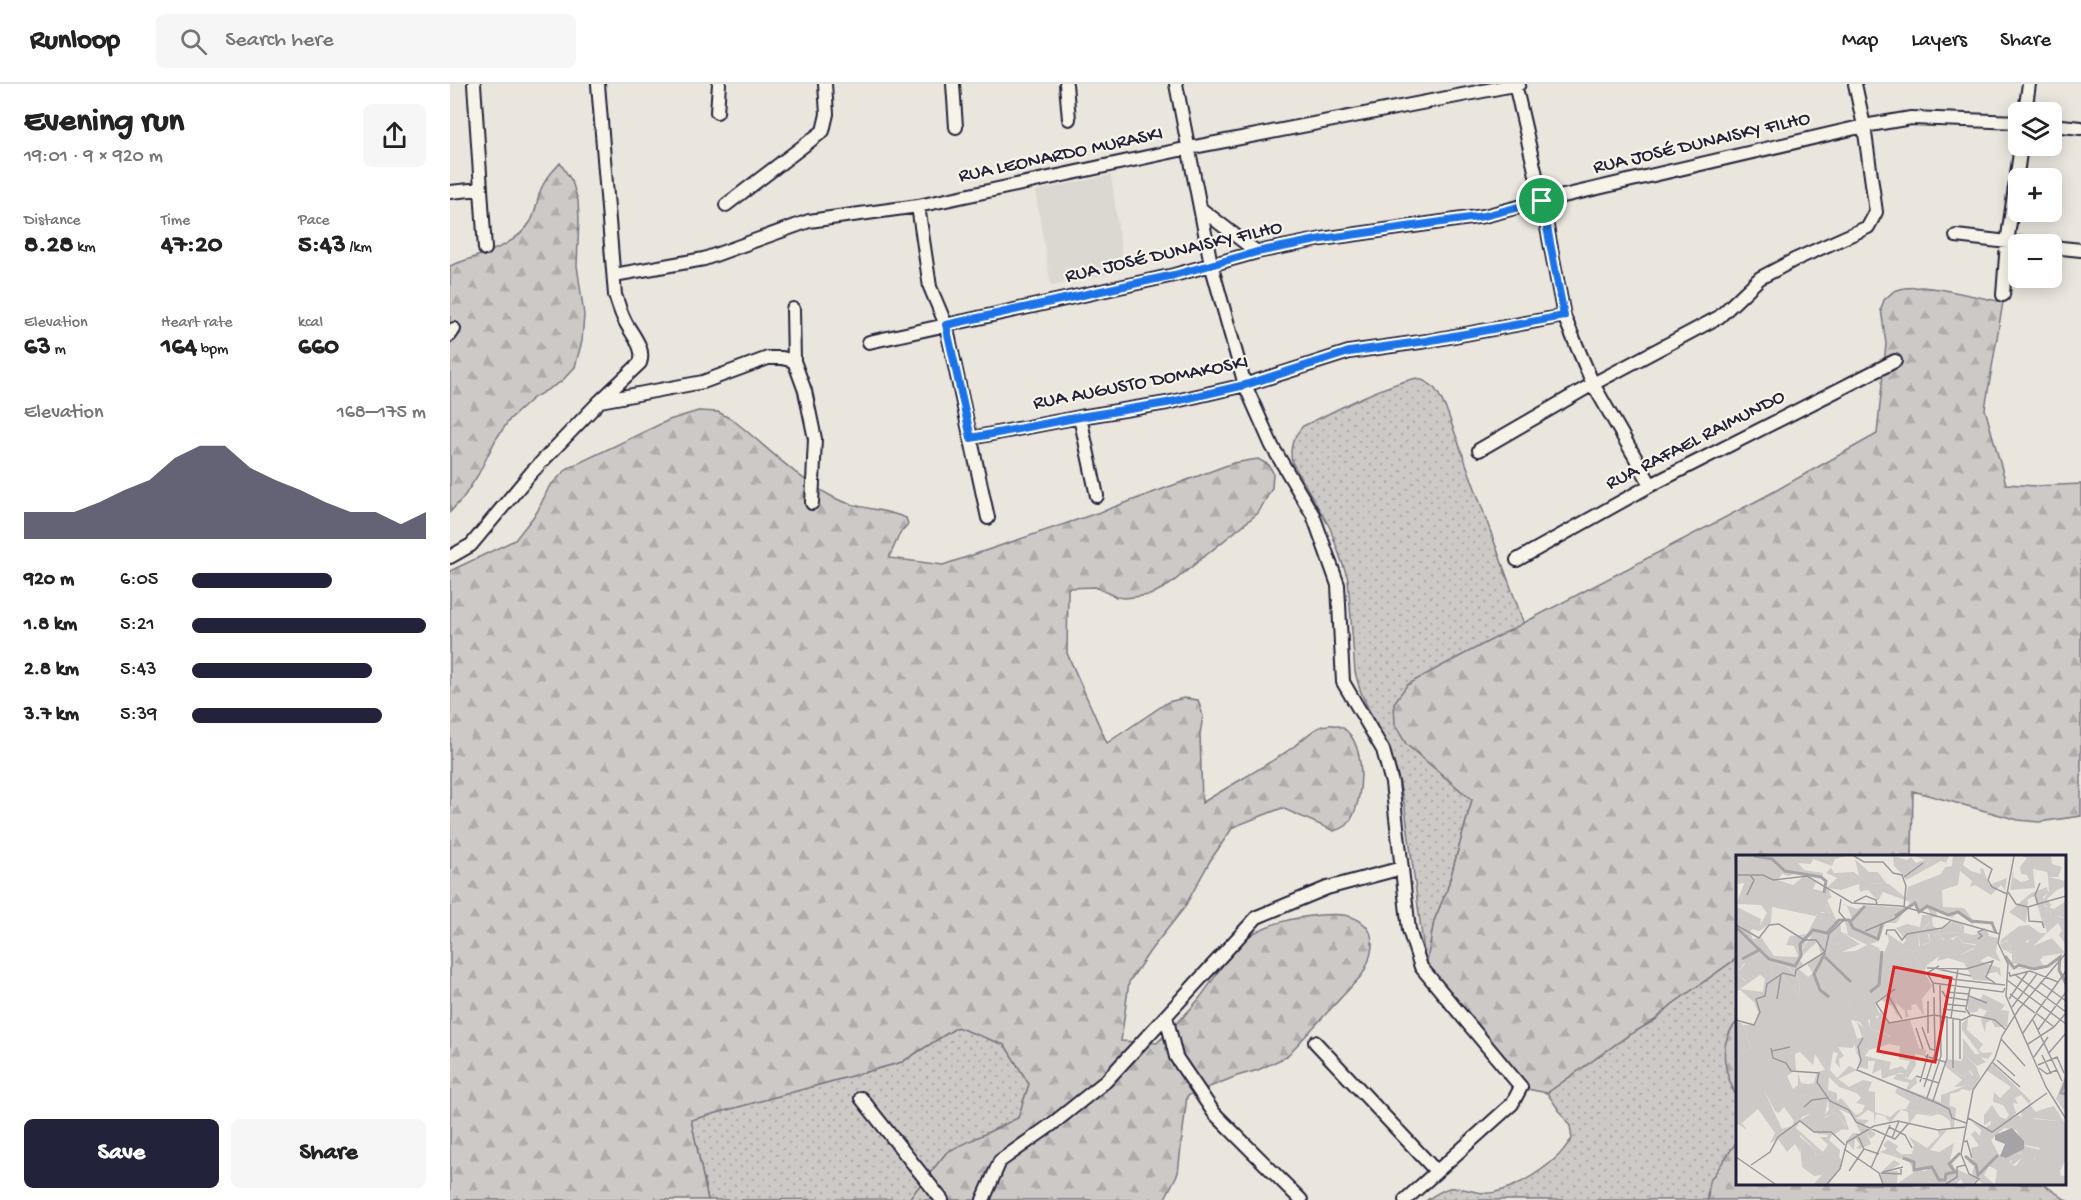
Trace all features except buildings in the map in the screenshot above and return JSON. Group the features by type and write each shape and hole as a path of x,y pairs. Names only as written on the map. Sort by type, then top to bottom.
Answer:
{"street":[{"path":"474,84 485,249"},
{"path":"450,557 471,545 531,473 640,363 642,356 639,346 624,319 615,295 598,84"},
{"path":"717,112 719,84"},
{"path":"726,206 823,131 827,114 825,84"},
{"path":"953,84 957,127"},
{"path":"1066,84 1069,119"},
{"path":"1176,84 1211,264 1245,385 1272,446 1313,515 1338,585 1343,682 1383,750 1392,783 1409,930 1422,967 1521,1087 1512,1104 1405,1200"},
{"path":"1516,84 1564,316 1593,384 1651,485"},
{"name":"RUA LEONARDO MURASKI","path":"614,275 704,259 809,221 918,206 1189,148 1516,84"},
{"path":"1479,450 1593,384 1719,317 1761,278 1794,260 1868,227 1876,212 1864,126 1855,84"},
{"path":"2026,102 2029,84"},
{"name":"RUA JOSÉ DUNAISKY FILHO","path":"869,342 1174,275 1257,252 1322,239 1484,216 1864,126 1911,118 2008,122"},
{"path":"2062,126 2081,128"},
{"path":"2003,295 2007,243 2020,156"},
{"path":"450,192 481,189"},
{"path":"918,206 930,287 946,325 988,518"},
{"path":"1201,209 1257,252"},
{"path":"1956,236 2007,243"},
{"path":"2062,248 2081,250"},
{"path":"793,309 794,361 804,390 815,439 812,503"},
{"name":"RUA AUGUSTO DOMAKOSKI","path":"971,438 1167,403 1245,385 1349,352 1426,341 1564,316"},
{"path":"600,401 703,382 768,358 794,361"},
{"name":"RUA RAFAEL RAIMUNDO","path":"1517,560 1651,485 1895,361"},
{"path":"1080,417 1097,496"},
{"path":"983,1200 1000,1161 1051,1125 1106,1081 1257,917 1327,888 1402,867"},
{"path":"1166,1016 1176,1057 1214,1113 1300,1200"},
{"path":"1315,1042 1436,1171"},
{"path":"861,1098 942,1200"}],"shaded area":[{"path":"1111,175 1124,271 1051,286 1035,191"}],"green space":[{"path":"560,163 572,181 578,201 577,265 584,315 582,341 575,367 561,382 533,398 510,419 496,439 478,475 463,498 450,512 450,266 495,250 524,230 533,217 543,185"},
{"path":"1904,288 1940,289 2003,302 1985,409 2006,484 2036,486 2081,484 2081,816 2039,822 2018,820 1913,791 1912,855 1736,855 1736,959 1671,1005 1655,1020 1626,1037 1547,1093 1527,1089 1426,967 1434,921 1447,890 1472,800 1406,744 1395,725 1394,703 1407,685 1432,671 1766,496 1877,434 1886,344 1881,309 1884,300 1894,291"},
{"path":"1417,378 1433,387 1447,411 1524,624 1408,685 1394,703 1406,744 1472,800 1447,890 1434,921 1426,967 1405,808 1397,772 1360,690 1355,672 1348,579 1330,528 1292,462 1291,452 1294,438 1303,426 1373,393"},
{"path":"698,411 718,412 733,420 793,470 831,496 849,504 906,518 908,524 900,533 889,558 943,565 1109,509 1233,463 1258,459 1269,465 1273,473 1272,488 1258,513 1169,585 1150,595 1125,598 1116,597 1095,587 1068,588 1067,653 1107,743 1168,702 1184,698 1198,700 1203,716 1200,734 1202,803 1271,762 1314,730 1323,726 1341,727 1351,736 1357,749 1360,766 1361,783 1358,800 1354,815 1344,827 1334,831 1282,808 1233,827 1210,861 1184,908 1129,982 1121,1041 1157,1043 1204,993 1237,947 1260,930 1280,922 1320,915 1338,915 1359,920 1369,929 1371,935 1372,949 1362,975 1286,1057 1258,1070 1187,1096 1178,1173 1164,1200 903,1200 909,1199 947,1152 1018,1118 1029,1084 1005,1045 957,1027 902,1062 691,1120 708,1200 450,1200 450,571 515,540 537,512 549,487 568,468 669,420"},
{"path":"1736,959 1736,1035 1732,1088 1736,1095 1736,1143 1707,1194 1708,1200 1427,1200 1450,1188 1483,1193 1502,1190 1533,1176 1550,1163 1572,1139 1570,1126 1547,1093 1626,1037 1655,1020 1671,1005"},
{"path":"1736,1023 1736,1095 1729,1078 1725,1058 1727,1039"},
{"path":"957,1027 1005,1045 1029,1084 1018,1118 947,1152 909,1199 708,1200 691,1120 902,1062"},
{"path":"1736,1142 1736,1185 2044,1185 2066,1200 1708,1200 1709,1182"}],"route":[{"path":"1542,201 1564,316 1426,341 1349,352 1245,385 1167,403 971,438 946,325 1174,275 1257,252 1322,239 1484,216 1542,201"}]}
